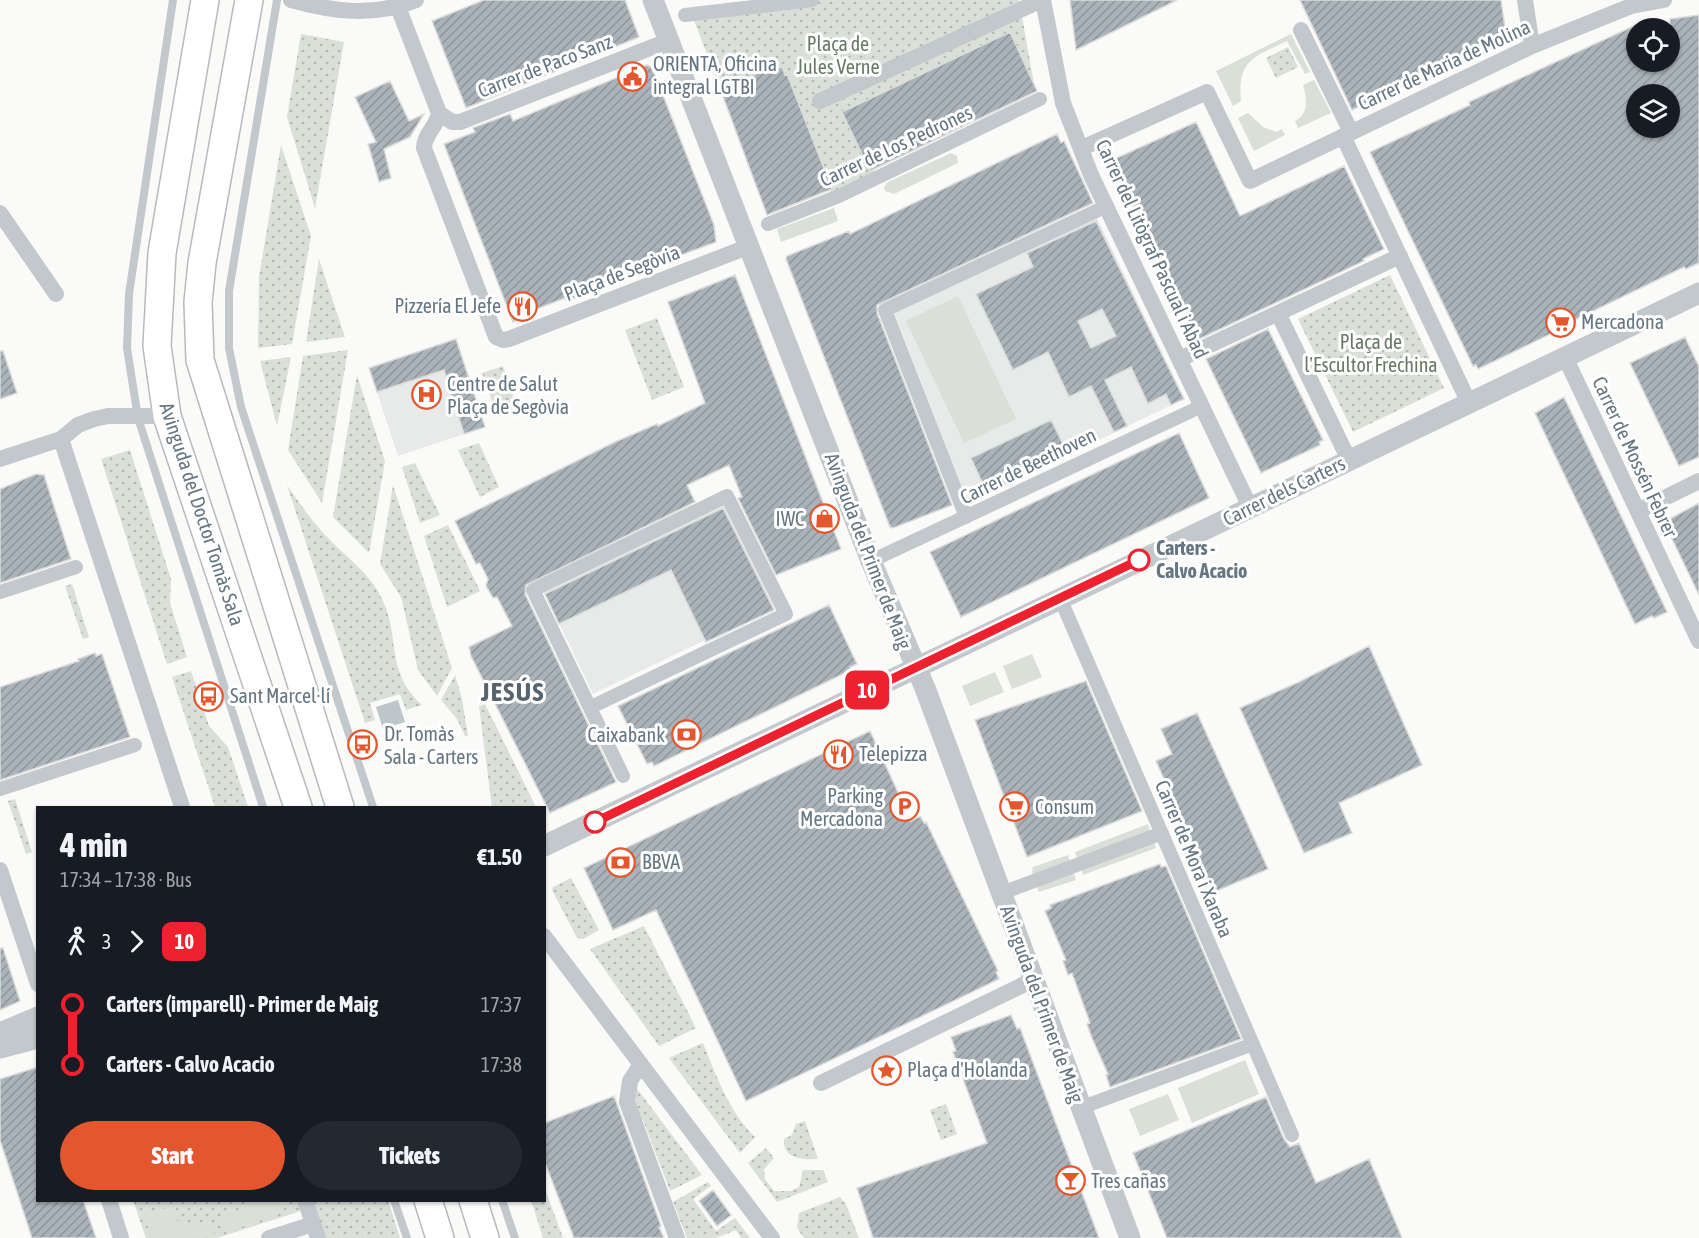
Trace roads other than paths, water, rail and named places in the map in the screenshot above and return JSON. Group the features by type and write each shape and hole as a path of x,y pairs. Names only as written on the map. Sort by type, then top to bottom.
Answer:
{"main road":[{"name":"Avinguda del Doctor Tomàs Sala","path":"205,0 159,278 156,336 167,416 298,806"},
{"path":"249,0 202,263 198,311 200,360 340,806"},
{"path":"429,1202 440,1238"},
{"path":"474,1202 485,1238"}],"street":[{"path":"291,0 318,8 356,12 398,7 416,0"},
{"name":"Avinguda del Primer de Maig","path":"653,0 871,561 914,668 925,688 1130,1238"},
{"path":"685,15 812,0"},
{"path":"820,101 1043,0"},
{"name":"Carrer del Litògraf Pascual i Abad","path":"1043,0 1061,94 1082,148 1107,206 1250,507"},
{"path":"1525,0 1532,46"},
{"name":"Carrer de Maria de Molina","path":"1347,134 1532,46 1631,6 1664,0"},
{"path":"398,7 439,113"},
{"path":"1301,30 1400,256 1469,402"},
{"name":"Carrer de Paco Sanz","path":"439,113 452,122 460,122 668,41"},
{"path":"1082,148 1207,92 1250,181 1347,134"},
{"name":"Carrer de Los Pedrones","path":"768,224 839,196 1040,99"},
{"name":"Plaça de Segòvia","path":"439,113 435,125 424,141 424,148 492,328 496,337 503,340 750,246"},
{"path":"966,517 885,310 1107,206"},
{"path":"0,213 56,294"},
{"path":"1180,359 1400,256"},
{"name":"Carrer dels Carters","path":"546,845 1699,293"},
{"path":"1278,313 1349,460"},
{"name":"Carrer de Mossén Febrer","path":"1565,357 1699,641"},
{"name":"Carrer de Beethoven","path":"871,561 1202,406"},
{"path":"0,459 61,439 78,425 94,419 108,416 138,418 167,416"},
{"path":"61,439 182,806"},
{"path":"1638,511 1699,481"},
{"path":"591,707 786,614 728,496 533,590 623,776"},
{"path":"0,592 76,567"},
{"name":"Carrer de Mora i Xaraba","path":"1060,598 1292,1135"},
{"path":"0,789 135,745"},
{"path":"1002,893 1162,833"},
{"path":"0,870 36,978"},
{"path":"546,939 770,1237"},
{"path":"820,1083 1033,980"},
{"path":"0,1033 36,1018"},
{"path":"0,1048 36,1039"},
{"path":"1080,1108 1253,1044"},
{"path":"641,1064 630,1081 627,1102 677,1238"},
{"path":"110,1202 121,1238"},
{"path":"269,1238 315,1231 306,1202"}],"lane":[{"path":"173,0 129,294 127,348 138,418 263,806"},
{"path":"277,0 232,260 228,318 230,356 241,407 374,806"},
{"path":"395,1202 407,1238"},
{"path":"503,1202 515,1238"}],"place":[{"name":"ORIENTA, Oficina integral LGTBI","path":"632,76"},
{"name":"Pizzería El Jefe","path":"522,306"},
{"name":"Mercadona","path":"1560,322"},
{"name":"Centre de Salut Plaça de Segòvia","path":"426,395"},
{"name":"IWC","path":"825,519"},
{"name":"Carters - Calvo Acacio","path":"1139,560"},
{"name":"Sant Marcel·lí","path":"209,696"},
{"name":"Caixabank","path":"686,735"},
{"name":"Dr. Tomàs Sala - Carters","path":"363,745"},
{"name":"Telepizza","path":"838,754"},
{"name":"Parking Mercadona","path":"904,807"},
{"name":"Consum","path":"1014,807"},
{"name":"BBVA","path":"621,862"},
{"name":"Plaça d'Holanda","path":"886,1070"},
{"name":"Tres cañas","path":"1070,1181"}],"district":[{"name":"JESÚS","path":"513,692"}],"park label":[{"name":"Plaça de Jules Verne","path":"838,56"},
{"name":"Plaça de l'Escultor Frechina","path":"1371,354"}]}
